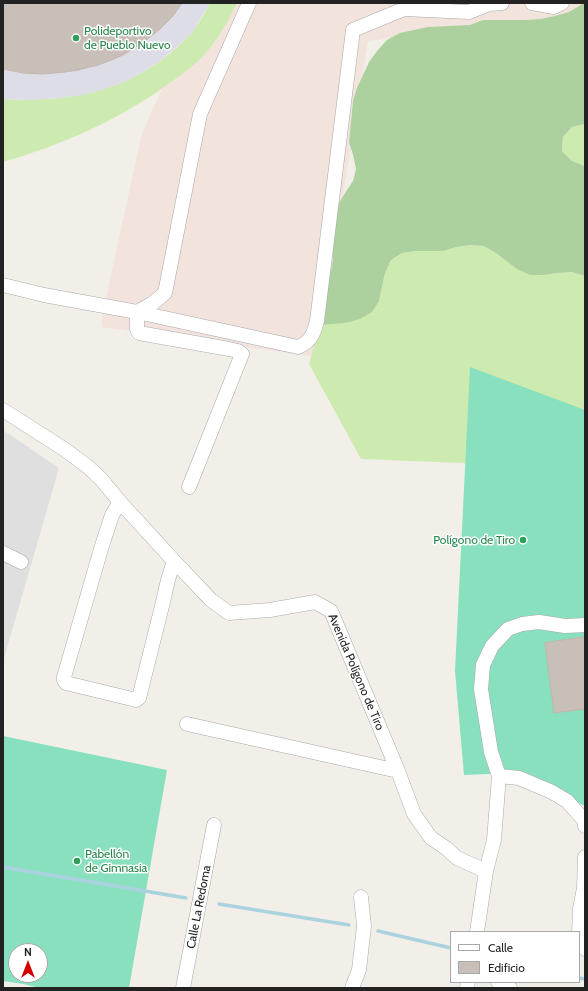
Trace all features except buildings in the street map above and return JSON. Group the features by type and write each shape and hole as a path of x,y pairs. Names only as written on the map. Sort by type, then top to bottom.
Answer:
{"street":[{"path":"137,312 153,303 164,293 200,114 249,3"},
{"path":"3,285 44,295 137,312 298,347 303,345 308,342 315,332 317,321 353,30 404,9 469,12 488,4 502,3"},
{"path":"532,3 554,7 562,3"},
{"path":"137,312 137,329 139,333 229,349 238,351 242,354 189,487"},
{"name":"Avenida Polígono de Tiro","path":"3,410 64,449 87,466 101,479 120,502 211,600 229,613 270,610 315,602 331,611 398,771 414,814 431,838 446,848 457,858 486,871"},
{"path":"120,502 112,515 101,549 64,677 66,683 132,700 139,698 174,561"},
{"path":"3,553 21,562"},
{"path":"477,931 486,871 494,840 499,776 491,752 481,689 483,665 492,646 508,629 522,624 539,622 565,626 585,625"},
{"path":"187,724 398,771"},
{"path":"499,776 519,778 552,792 567,801 584,820 585,826"},
{"name":"Calle La Redoma","path":"183,988 214,825"},
{"path":"579,931 580,909 584,888 585,856"},
{"path":"352,988 359,970 364,926 361,898"},
{"path":"500,983 510,988"}],"shaded area":[{"path":"182,3 210,3 193,31 185,40 160,61 136,76 124,82 83,95 31,100 3,99 3,69 36,74 65,72 91,67 114,59 135,48 160,29 173,16"},
{"path":"237,3 585,3 585,15 368,41 317,357 102,327 102,316 142,133 162,89 202,57 223,29"},
{"path":"3,430 59,468 3,662"}],"green space":[{"path":"210,3 237,3 218,38 199,60 187,71 131,109 90,130 47,148 3,162 3,99 26,100 69,97 90,93 130,79 168,55 181,44 195,29"},
{"path":"584,3 585,124 572,127 563,137 562,151 572,161 585,166 585,276 572,272 530,275 517,269 484,246 470,245 443,251 416,251 402,253 391,260 385,273 379,301 372,312 360,319 345,323 320,325 326,284 331,271 333,258 332,245 334,218 338,205 353,181 356,169 349,142 353,101 357,88 369,62 377,51 387,40 400,33 428,27 470,25 483,20 540,19 569,12"},
{"path":"585,124 585,166 572,161 562,151 563,137 572,127"},
{"path":"470,245 484,246 544,275 572,272 585,276 585,468 361,459 309,364 320,325 379,301 385,273 391,260 402,253 416,251 443,251"},
{"name":"Polígono de Tiro","path":"470,367 585,410 585,806 511,773 464,775 455,671"},
{"name":"Pabellón de Gimnasia","path":"3,736 167,770 129,988 40,988 16,983 48,983 48,943 8,943 8,982 3,981"}],"waterway":[{"path":"3,867 186,898"},
{"path":"219,904 349,925"},
{"path":"378,931 450,948"},
{"path":"580,978 585,979"}],"place":[{"name":"Polideportivo de Pueblo Nuevo","path":"76,38"},
{"name":"Polígono de Tiro","path":"523,540"},
{"name":"Pabellón de Gimnasia","path":"77,861"}]}
